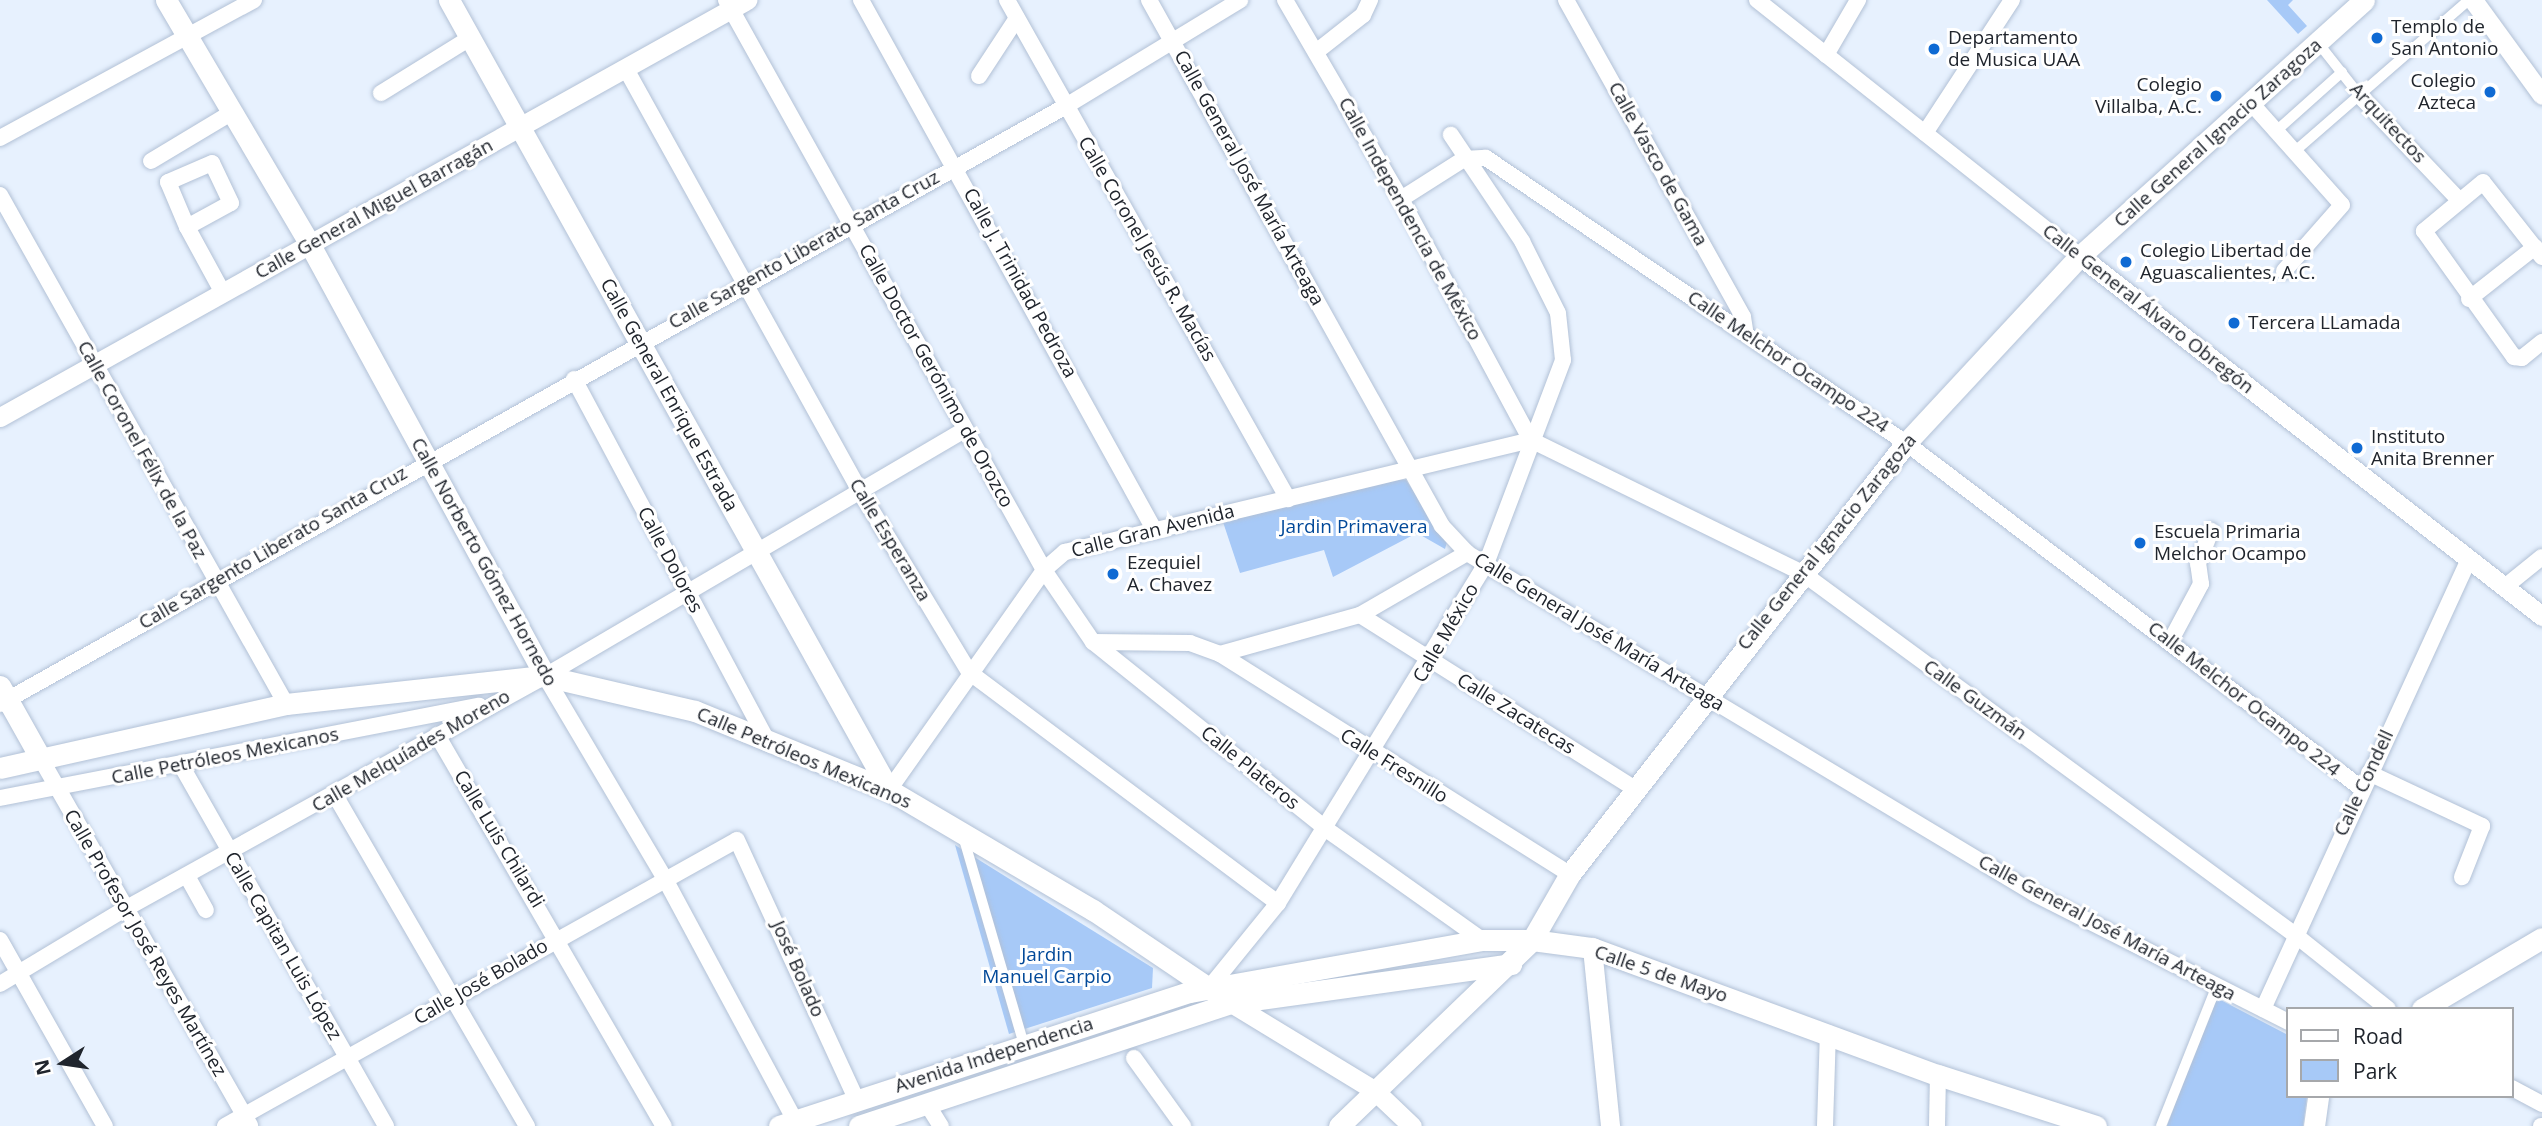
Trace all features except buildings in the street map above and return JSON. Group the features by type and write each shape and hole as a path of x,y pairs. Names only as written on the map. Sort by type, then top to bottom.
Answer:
{"main road":[{"name":"Calle Norberto Gómez Hornedo","path":"166,0 309,243 545,676"},
{"name":"Calle General Enrique Estrada","path":"449,0 888,790"},
{"name":"Calle General Ignacio Zaragoza","path":"1339,1126 1374,1090 1511,964 1532,940 1570,874 1637,790 1705,696 1801,572 1906,443 2080,256 2319,44 2364,0"},
{"name":"Calle Petróleos Mexicanos","path":"0,768 83,740 110,744 286,704 545,676 695,711 888,790 962,829 1231,1003"},
{"name":"Calle Profesor José Reyes Martínez","path":"3,696 38,753"},
{"name":"Calle Petróleos Mexicanos","path":"0,754 38,753"},
{"path":"2425,1007 2542,938"},
{"name":"Calle 5 de Mayo","path":"1209,988 1482,940 1532,940 1592,948 1938,1075 2096,1126"},
{"path":"1231,1003 1511,964"},
{"name":"Avenida Independencia","path":"791,1124 856,1099 1209,988"},
{"name":"Avenida Independencia","path":"859,1126 1231,1003"},
{"path":"2314,1126 2318,1098"}],"street":[{"path":"0,138 254,0"},
{"name":"Calle J. Trinidad Pedroza","path":"861,0 956,166 1155,531"},
{"name":"Calle Coronel Jesús R. Macías","path":"1007,0 1288,499"},
{"name":"Calle General José María Arteaga","path":"1149,0 1442,526 1467,553 2035,894 2216,988 2286,1021"},
{"name":"Calle Sargento Liberato Santa Cruz","path":"3,696 213,582 851,223 1066,106 1240,0"},
{"name":"Calle Independencia de México","path":"1285,0 1401,199 1531,440"},
{"path":"1316,52 1363,15 1370,0"},
{"name":"Calle Vasco de Gama","path":"1566,0 1743,317 1745,330"},
{"name":"Calle General Álvaro Obregón","path":"1757,0 2542,616"},
{"path":"1826,55 1858,0"},
{"path":"1925,134 2012,0"},
{"path":"2294,152 2471,0 2542,95"},
{"name":"Calle General Miguel Barragán","path":"0,417 96,366 309,243 521,129 735,3"},
{"name":"Calle Doctor Gerónimo de Orozco","path":"735,3 851,223 1044,570"},
{"path":"979,76 1017,18"},
{"path":"381,93 470,38"},
{"name":"Arquitectos","path":"2319,44 2360,96 2459,200"},
{"name":"Calle Esperanza","path":"625,69 859,491 969,671 1278,903"},
{"path":"2275,132 2342,72"},
{"path":"2252,104 2342,205 2284,271"},
{"path":"151,161 231,113"},
{"name":"Calle México","path":"1209,988 1278,903 1431,660 1486,564 1563,360 1558,313 1522,241 1464,159 1451,135"},
{"name":"Calle Melchor Ocampo 224","path":"1464,159 1486,158 1745,330 1906,443 2361,788"},
{"path":"1401,199 1464,159"},
{"path":"2469,299 2538,252 2483,182 2424,231 2469,299 2517,359 2542,342"},
{"name":"Calle Coronel Félix de la Paz","path":"0,195 213,582 286,704"},
{"path":"187,227 223,293"},
{"name":"Calle Dolores","path":"574,379 767,740"},
{"name":"Calle Melquíades Moreno","path":"0,984 125,909 335,795 491,703 545,676 965,430"},
{"name":"Calle Gran Avenida","path":"888,790 969,671 1044,570 1065,552 1531,440"},
{"name":"Calle Guzmán","path":"1531,440 1801,572 2294,934 2385,1007"},
{"path":"2170,642 2201,584 2198,563 2211,530"},
{"path":"1220,654 1360,615 1467,553"},
{"path":"2506,586 2542,557"},
{"name":"Calle Condell","path":"2263,1009 2294,934 2469,560"},
{"name":"Calle Plateros","path":"1044,570 1093,642 1326,829 1482,940"},
{"name":"Calle Zacatecas","path":"1360,615 1637,790"},
{"name":"Calle Fresnillo","path":"1093,642 1190,643 1220,654 1373,754 1570,874"},
{"name":"Calle Norberto Gómez Hornedo","path":"545,676 665,879 791,1124"},
{"name":"Calle Petróleos Mexicanos","path":"0,798 491,703"},
{"name":"Calle Luis Chilardi","path":"438,735 558,938 664,1126"},
{"name":"Calle Profesor José Reyes Martínez","path":"38,753 55,789 247,1121"},
{"name":"Calle Capitan Luis López","path":"181,765 386,1126"},
{"path":"2369,772 2482,826 2462,877"},
{"path":"335,795 527,1126"},
{"path":"962,829 1024,1045"},
{"name":"Calle José Bolado","path":"225,1126 247,1121 454,996 737,840"},
{"name":"José Bolado","path":"737,840 856,1099"},
{"path":"187,876 206,911"},
{"path":"0,940 104,1126"},
{"path":"1592,948 1610,1126"},
{"path":"2161,1126 2216,988"},
{"name":"Calle Petróleos Mexicanos","path":"1231,1003 1374,1090 1412,1126"},
{"path":"1825,1126 1828,1033"},
{"path":"1134,1058 1183,1126"},
{"path":"1937,1126 1938,1075"},
{"path":"2514,1089 2542,1104"},
{"path":"927,1104 941,1126"}],"green space":[{"path":"2267,0 2293,0 2288,5 2307,26 2298,34"},
{"name":"Jardin Primavera","path":"1397,479 1406,480 1447,542 1445,549 1417,533 1333,577 1324,550 1240,573 1223,522"},
{"name":"Jardin Manuel Carpio","path":"955,845 1153,968 1152,988 1009,1034"},
{"path":"2215,997 2286,1034 2286,1098 2307,1098 2303,1126 2167,1126"}],"place":[{"name":"Templo de San Antonio","path":"2377,38"},
{"name":"Departamento de Musica UAA","path":"1934,49"},
{"name":"Colegio Azteca","path":"2490,92"},
{"name":"Colegio Villalba, A.C.","path":"2216,96"},
{"name":"Colegio Libertad de Aguascalientes, A.C.","path":"2126,262"},
{"name":"Tercera LLamada","path":"2234,323"},
{"name":"Instituto Anita Brenner","path":"2357,448"},
{"name":"Escuela Primaria Melchor Ocampo","path":"2140,543"},
{"name":"Ezequiel A. Chavez","path":"1113,574"}]}
